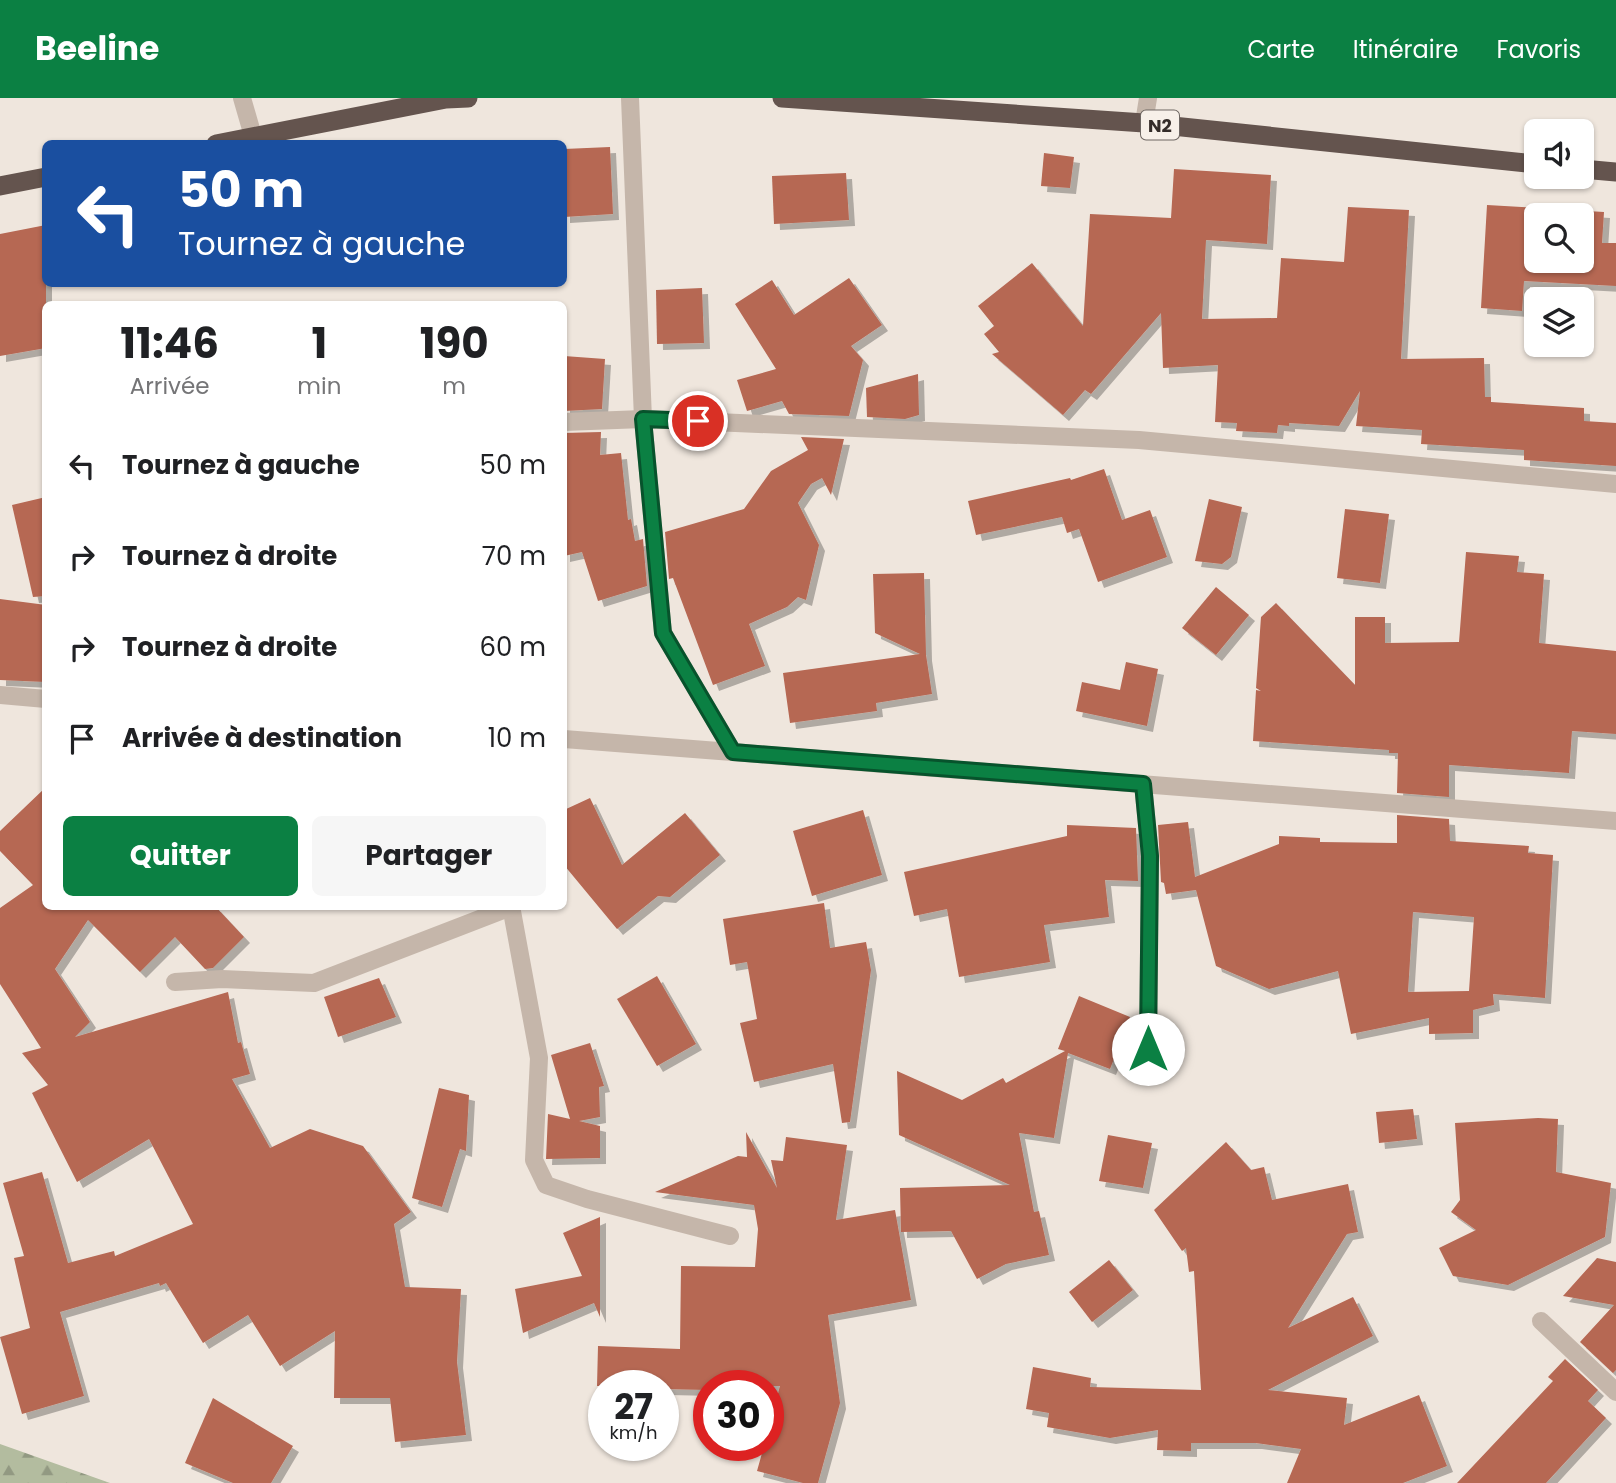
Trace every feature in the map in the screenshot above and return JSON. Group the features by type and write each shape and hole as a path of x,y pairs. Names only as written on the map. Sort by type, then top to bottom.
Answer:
{"highway":[{"path":"234,140 446,99 468,98"},
{"name":"N2","path":"782,98 1144,123 1524,163"},
{"path":"1594,170 1616,172"},
{"path":"0,186 42,178"}],"street":[{"path":"242,98 253,136"},
{"path":"630,98 643,419 663,633 733,752"},
{"path":"1144,123 1148,98"},
{"path":"567,422 643,419 1139,440 1616,484"},
{"path":"0,695 42,699"},
{"path":"567,739 1616,821"},
{"path":"1143,784 1150,856 1148,1049"},
{"path":"175,982 222,979 314,983 503,910"},
{"path":"512,910 539,1058 534,1160 546,1185 587,1199 730,1236"},
{"path":"1541,1321 1616,1392"}],"green space":[{"path":"0,1444 110,1483 0,1483"}],"building":[{"path":"610,147 613,214 567,217 567,149"},
{"path":"1044,153 1074,157 1070,188 1041,186"},
{"path":"1174,169 1271,175 1267,244 1206,240 1202,319 1277,318 1281,258 1344,262 1348,207 1409,210 1401,359 1484,358 1485,397 1491,397 1491,402 1584,408 1584,421 1616,423 1616,466 1524,460 1524,450 1421,444 1422,430 1356,426 1360,391 1339,426 1289,423 1289,426 1278,425 1277,433 1236,431 1237,423 1215,422 1218,365 1163,368 1161,313 1091,394 1085,390 1063,415 992,354 999,352 984,334 994,326 978,306 1032,263 1083,326 1090,214 1171,218"},
{"path":"846,173 849,220 774,224 772,176"},
{"path":"1487,205 1524,207 1524,273 1594,273 1594,211 1604,212 1602,243 1616,243 1616,286 1524,281 1522,311 1481,308"},
{"path":"42,226 42,287 46,287 46,301 42,301 42,349 0,356 0,234"},
{"path":"849,278 882,325 851,346 863,360 849,416 789,414 782,401 747,411 737,380 776,369 735,304 772,280 794,315"},
{"path":"702,288 704,343 657,344 656,290"},
{"path":"567,356 605,359 602,409 567,411"},
{"path":"918,374 919,415 905,419 867,417 866,388"},
{"path":"601,432 600,455 621,453 628,520 631,519 635,541 643,539 647,586 598,601 582,552 567,555 567,433"},
{"path":"801,437 844,439 831,495 822,478 811,484 798,503 819,545 806,600 798,597 787,607 749,624 765,666 713,685 673,578 669,579 665,532 744,509 771,471 808,450"},
{"path":"1104,469 1122,520 1150,510 1167,557 1098,582 1079,529 1067,533 1062,517 976,535 968,501 1070,478 1071,480"},
{"path":"42,498 42,596 33,597 12,505"},
{"path":"1209,499 1242,507 1231,557 1222,564 1195,561"},
{"path":"1345,509 1389,514 1380,583 1337,578"},
{"path":"1466,552 1519,556 1517,572 1544,574 1539,643 1616,651 1616,734 1572,731 1569,773 1449,765 1449,797 1397,793 1398,753 1389,753 1389,750 1253,741 1256,690 1261,691 1256,688 1261,617 1276,603 1355,685 1355,617 1385,617 1385,643 1459,642"},
{"path":"924,573 926,655 932,694 876,703 877,711 790,723 783,673 920,654 875,633 873,574"},
{"path":"1216,587 1249,615 1216,655 1182,628"},
{"path":"0,599 42,604 42,682 0,680"},
{"path":"1126,662 1158,669 1147,726 1076,711 1082,682 1120,690"},
{"path":"42,791 42,910 219,910 244,937 213,968 205,969 175,937 140,972 88,920 55,969 90,1022 75,1037 228,992 238,1043 241,1042 250,1074 232,1079 270,1148 310,1129 363,1146 411,1212 394,1224 405,1287 461,1289 457,1362 466,1435 395,1442 390,1398 334,1398 335,1331 280,1366 248,1315 203,1343 166,1283 60,1312 84,1396 22,1414 0,1337 30,1328 14,1258 24,1256 3,1183 42,1172 68,1263 114,1251 115,1256 193,1224 149,1139 77,1182 32,1093 48,1085 22,1053 41,1048 0,984 0,908 33,885 0,851 0,831"},
{"path":"590,798 622,865 685,813 720,855 670,897 658,896 617,929 567,869 567,809"},
{"path":"863,810 882,875 812,896 793,831"},
{"path":"1397,815 1449,819 1450,841 1529,846 1528,853 1553,855 1545,998 1493,994 1494,1005 1473,1010 1473,1033 1429,1034 1429,1018 1351,1034 1338,971 1269,989 1216,966 1196,890 1166,894 1164,883 1161,882 1158,825 1188,822 1195,877 1279,844 1279,836 1320,838 1320,842 1397,843","holes":["1413,912 1474,917 1469,991 1408,992"]},
{"path":"1067,825 1136,828 1138,881 1105,880 1109,917 1044,925 1050,962 959,977 947,909 914,916 904,872 1067,836"},
{"path":"824,903 830,948 866,942 871,970 850,1122 842,1123 833,1064 754,1082 740,1023 757,1019 747,962 730,965 723,919"},
{"path":"657,976 696,1044 657,1066 617,999"},
{"path":"379,978 396,1017 338,1037 324,997"},
{"path":"1079,996 1130,1017 1110,1069 1068,1053 1054,1138 1019,1133 1034,1212 1039,1211 1049,1255 1006,1264 977,1279 951,1231 901,1232 900,1188 1010,1185 899,1135 897,1071 962,1100 1003,1078 1006,1083 1065,1051 1058,1049"},
{"path":"590,1043 604,1086 599,1087 600,1117 579,1121 600,1126 600,1158 546,1159 548,1114 570,1119 551,1055"},
{"path":"439,1088 469,1095 466,1151 460,1149 442,1207 412,1198"},
{"path":"1413,1109 1417,1139 1379,1143 1376,1112"},
{"path":"1558,1119 1556,1172 1611,1183 1605,1237 1508,1285 1453,1276 1439,1248 1476,1230 1451,1212 1460,1200 1455,1123"},
{"path":"746,1132 777,1188 771,1160 783,1161 786,1137 847,1145 836,1220 895,1210 911,1300 828,1315 840,1403 818,1483 803,1483 757,1471 760,1461 784,1461 784,1370 693,1370 693,1390 679,1389 679,1370 597,1370 598,1346 680,1349 681,1266 755,1267 758,1229 754,1205 655,1192 738,1156 747,1157"},
{"path":"1108,1135 1152,1143 1143,1188 1099,1181"},
{"path":"1226,1142 1251,1170 1264,1167 1272,1200 1348,1184 1358,1232 1347,1234 1288,1328 1353,1297 1373,1336 1268,1390 1347,1398 1344,1425 1419,1395 1447,1466 1403,1483 1287,1483 1301,1449 1256,1443 1191,1443 1191,1451 1157,1450 1158,1430 1110,1438 1047,1427 1049,1413 1026,1409 1033,1367 1091,1378 1090,1387 1201,1390 1194,1271 1189,1272 1186,1248 1182,1251 1154,1210"},
{"path":"600,1217 600,1317 594,1303 523,1333 515,1289 582,1276 563,1233"},
{"path":"1597,1258 1616,1262 1616,1370 1613,1373 1580,1342 1614,1305 1563,1296"},
{"path":"1109,1260 1133,1290 1092,1322 1069,1292"},
{"path":"1565,1359 1598,1390 1588,1401 1606,1418 1546,1483 1457,1483 1553,1381 1548,1377"},
{"path":"213,1398 293,1446 271,1483 233,1483 185,1463"}],"route":[{"path":"698,421 643,419 663,633 733,752 1143,784 1150,856 1148,1049"}]}
